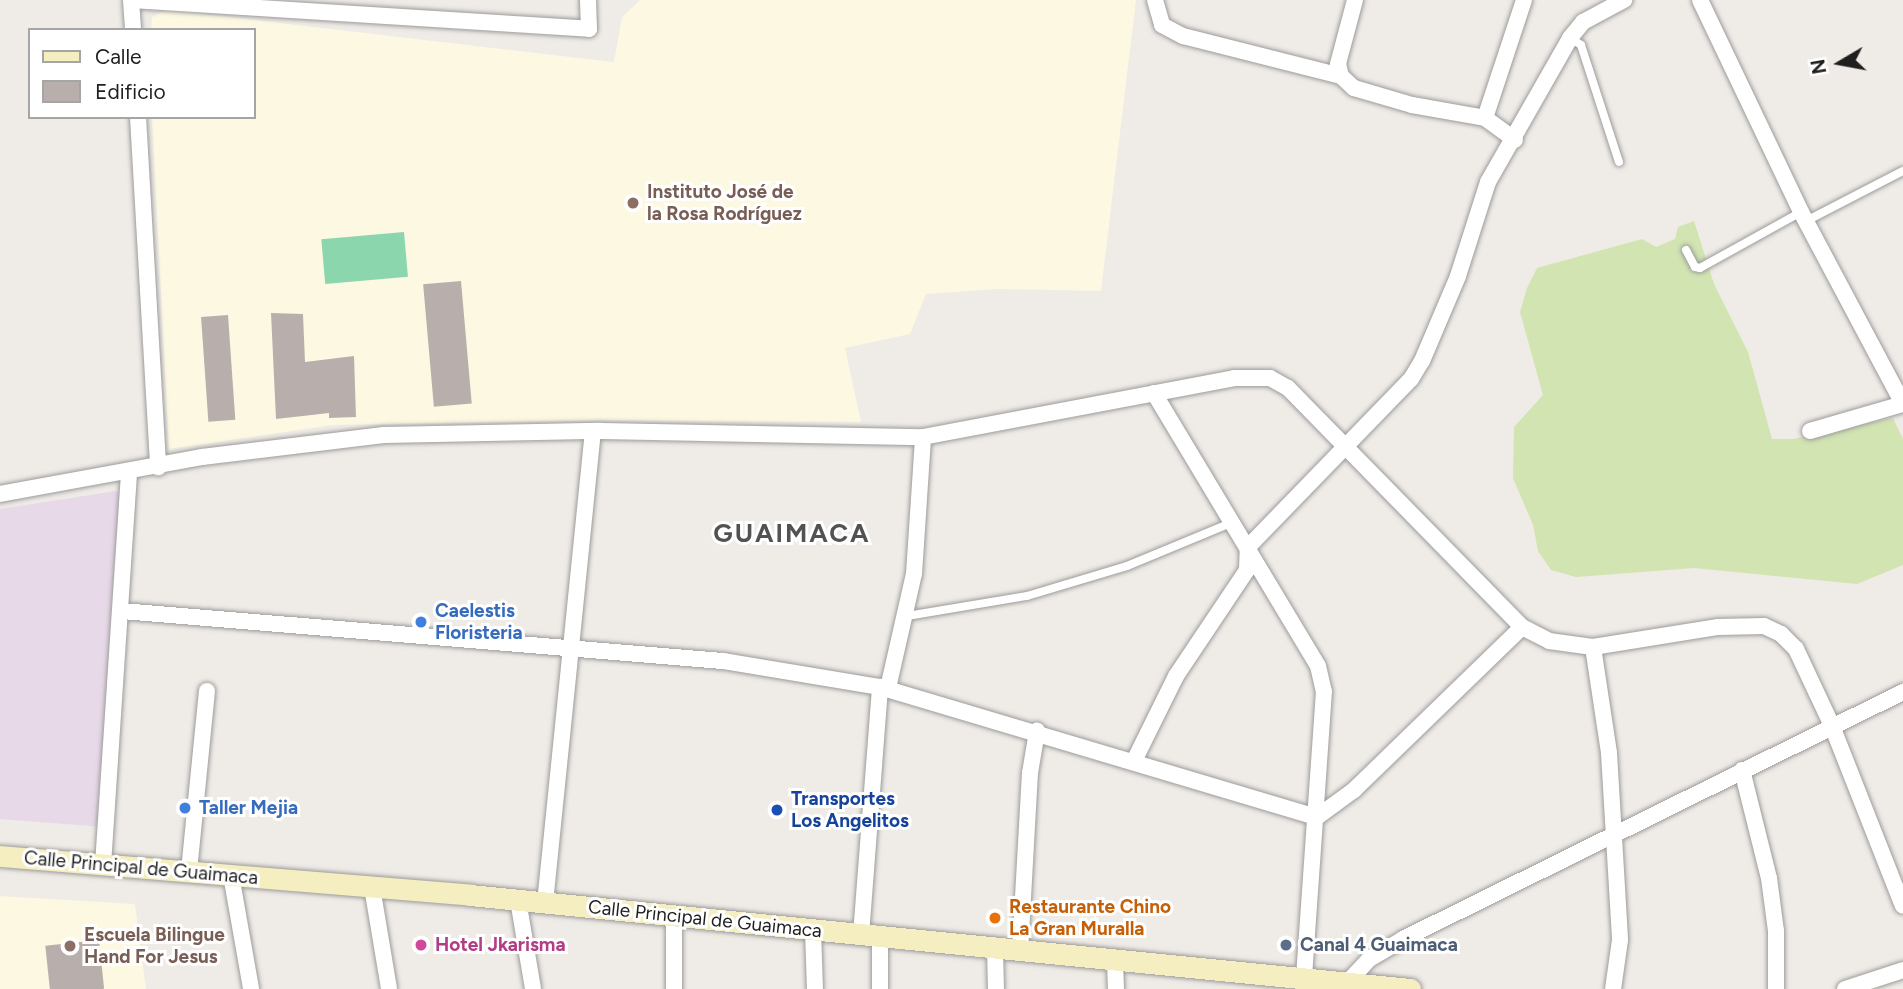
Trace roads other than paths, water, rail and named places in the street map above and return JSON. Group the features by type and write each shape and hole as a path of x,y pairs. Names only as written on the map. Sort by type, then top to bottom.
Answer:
{"main road":[{"name":"Calle Principal de Guaimaca","path":"0,856 544,902 1115,961 1236,981 1304,980 1348,986 1410,989"}],"street":[{"path":"133,28 131,0 369,8 589,29 588,0"},
{"path":"1155,0 1163,25 1183,36 1341,76 1354,88 1412,105 1485,118 1516,141"},
{"path":"1341,76 1338,64 1355,0"},
{"path":"1485,118 1524,0"},
{"path":"1135,760 1176,676 1247,570 1248,551 1410,379 1422,361 1458,276 1488,182 1516,141 1570,38 1583,22 1624,0"},
{"path":"1700,0 1803,216 1903,404 1810,431"},
{"path":"138,119 158,467"},
{"path":"0,494 336,438 593,432 923,437 1234,378 1270,378 1288,388 1522,627 1549,641 1593,647 1718,627 1764,626 1781,634 1796,649 1832,726 1903,906"},
{"path":"1154,393 1318,666 1324,691 1304,980"},
{"path":"544,902 593,432"},
{"path":"880,989 871,936 884,687 906,616 915,574 923,437"},
{"path":"103,865 122,611 129,472"},
{"path":"122,611 723,661 884,687 1135,760 1162,773 1317,817"},
{"path":"1317,817 1354,790 1522,627"},
{"path":"1593,647 1609,753 1620,940 1613,989"},
{"path":"189,871 207,691"},
{"path":"1348,986 1369,959 1403,939 1903,692"},
{"path":"1020,951 1030,773 1037,731"},
{"path":"1742,770 1769,878 1776,931 1776,989"},
{"path":"231,875 251,989"},
{"path":"372,887 389,989"},
{"path":"518,900 533,989"},
{"path":"674,916 674,989"},
{"path":"813,930 815,989"},
{"path":"995,949 996,989"},
{"path":"1115,961 1116,989"},
{"path":"1845,989 1903,970"}],"lane":[{"path":"1570,38 1581,45 1619,162"},
{"path":"1686,250 1695,267 1700,268 1803,216 1903,171"},
{"path":"906,616 1027,596 1127,566 1231,523"}],"place":[{"name":"Instituto José de la Rosa Rodríguez","path":"633,203"},
{"name":"Caelestis Floristeria","path":"421,622"},
{"name":"Taller Mejia","path":"185,808"},
{"name":"Transportes Los Angelitos","path":"777,810"},
{"name":"Restaurante Chino La Gran Muralla","path":"995,918"},
{"name":"Hotel Jkarisma","path":"421,945"},
{"name":"Canal 4 Guaimaca","path":"1286,945"},
{"name":"Escuela Bilingue Hand For Jesus","path":"70,946"}],"district":[{"name":"GUAIMACA","path":"792,534"}]}
